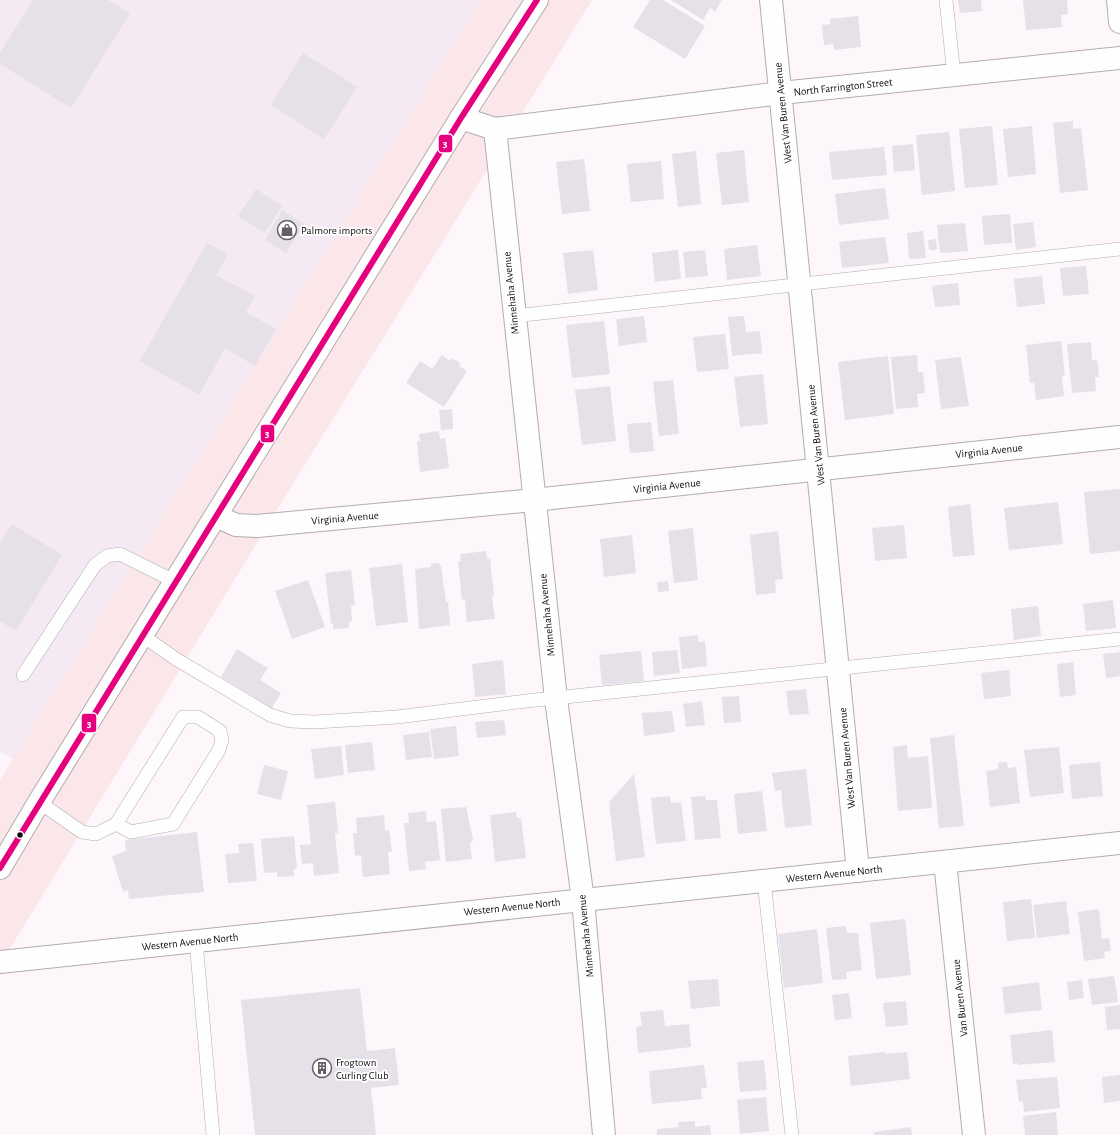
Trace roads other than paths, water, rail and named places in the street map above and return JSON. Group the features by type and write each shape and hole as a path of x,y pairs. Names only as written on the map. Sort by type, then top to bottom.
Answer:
{"street":[{"path":"0,868 39,802 143,636 461,118 537,0"},
{"name":"West Van Buren Avenue","path":"771,0 858,871"},
{"path":"1118,0 1120,22"},
{"name":"North Farrington Street","path":"495,129 781,94 1120,58"},
{"path":"461,118 495,129"},
{"name":"Minnehaha Avenue","path":"495,129 556,699 583,900 604,1135"},
{"name":"Virginia Avenue","path":"216,516 236,525 257,526 534,500 1120,437"},
{"name":"Western Avenue North","path":"0,962 1120,843"},
{"name":"Van Buren Avenue","path":"945,862 974,1135"}],"lane":[{"path":"946,0 954,76"},
{"path":"514,316 1120,250"},
{"path":"23,675 95,565 106,556 120,554 176,582"},
{"path":"143,636 176,659 270,715 290,721 315,722 397,717 526,701 1120,639"},
{"path":"39,802 82,832 96,834 116,824 183,717 198,717 220,731 222,740 219,750 173,824 132,832 116,824"},
{"path":"764,881 792,1135"},
{"path":"196,941 213,1135"}],"place":[{"name":"Palmore imports","path":"287,230"},
{"name":"Frogtown Curling Club","path":"322,1068"}]}
